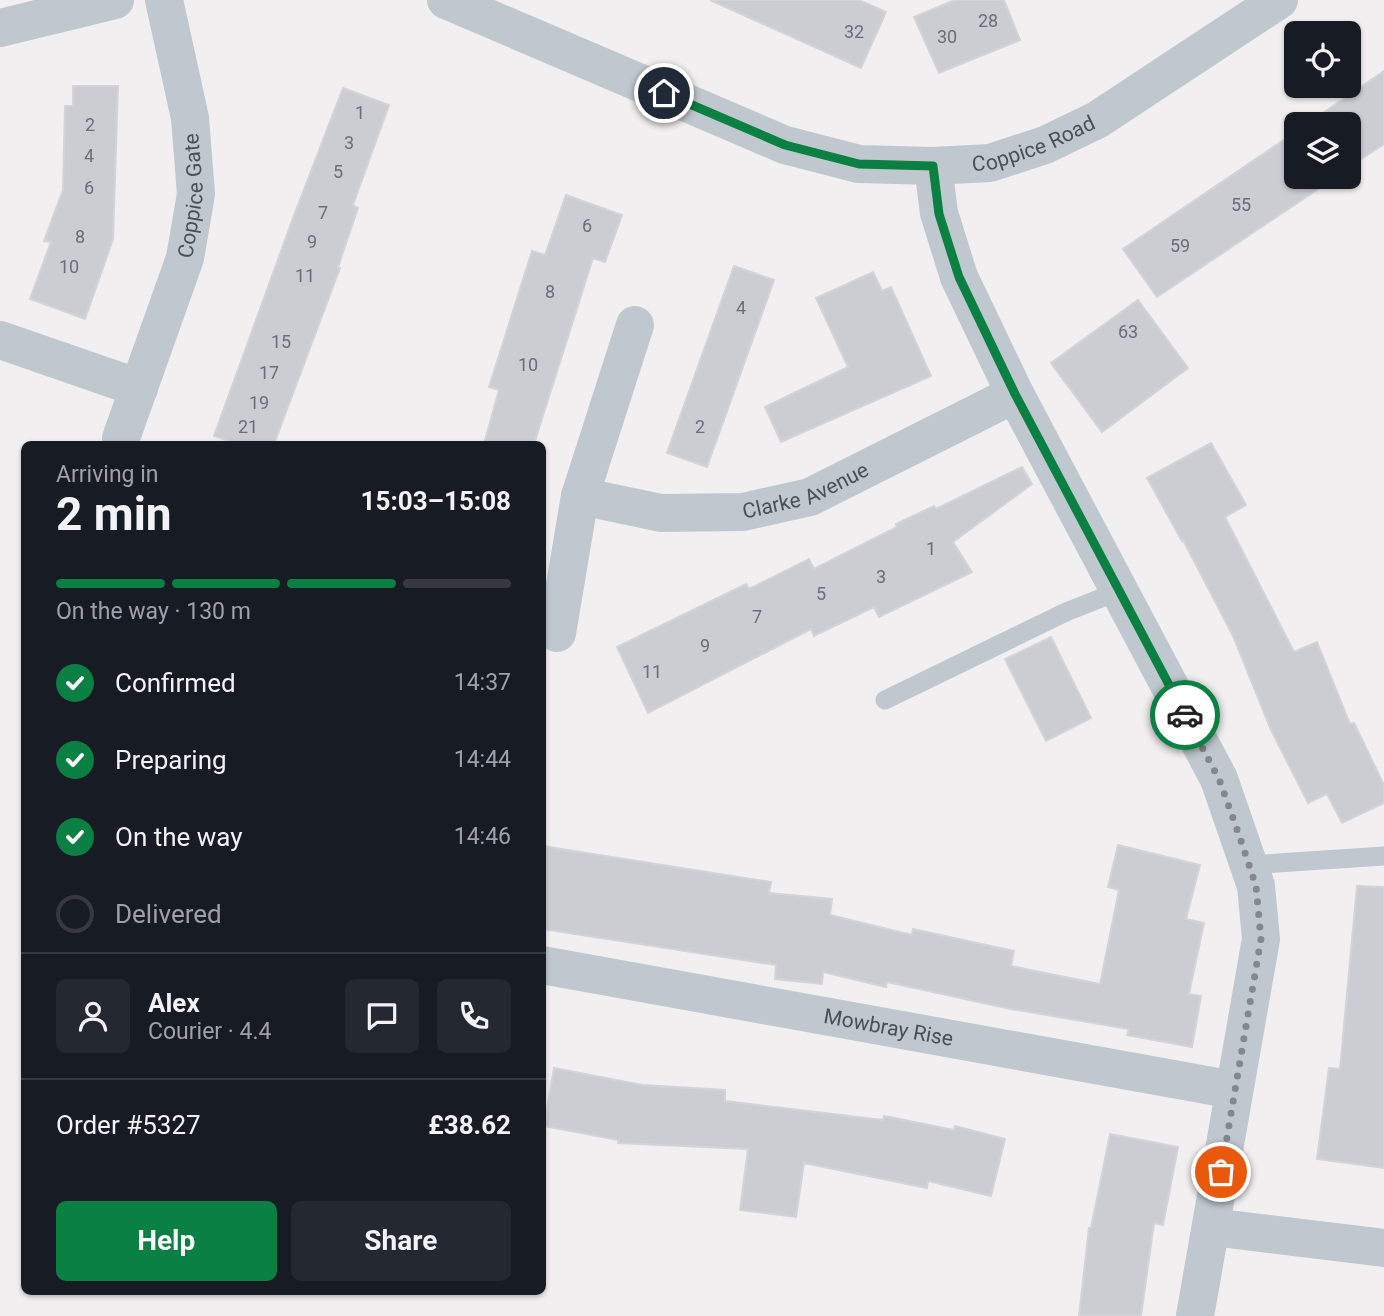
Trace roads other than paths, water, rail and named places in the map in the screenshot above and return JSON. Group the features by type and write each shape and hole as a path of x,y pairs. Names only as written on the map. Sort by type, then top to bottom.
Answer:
{"street":[{"path":"0,27 115,0"},
{"name":"Coppice Gate","path":"121,438 185,258 196,194 190,118 164,0"},
{"name":"Coppice Road","path":"446,0 785,145 859,164 933,166 990,163 1045,145 1097,120 1279,0"},
{"path":"933,166 939,214 959,277 1015,394 1219,779 1256,886 1261,939 1195,1316"},
{"path":"557,633 580,496 635,324"},
{"path":"0,340 139,388"},
{"name":"Clarke Avenue","path":"580,496 661,513 743,512 810,497 1015,394"},
{"name":"Mowbray Rise","path":"546,966 1234,1090"},
{"path":"1212,1227 1384,1248"}],"lane":[{"path":"885,700 1066,612 1119,591"},
{"path":"1249,865 1384,856"}]}
